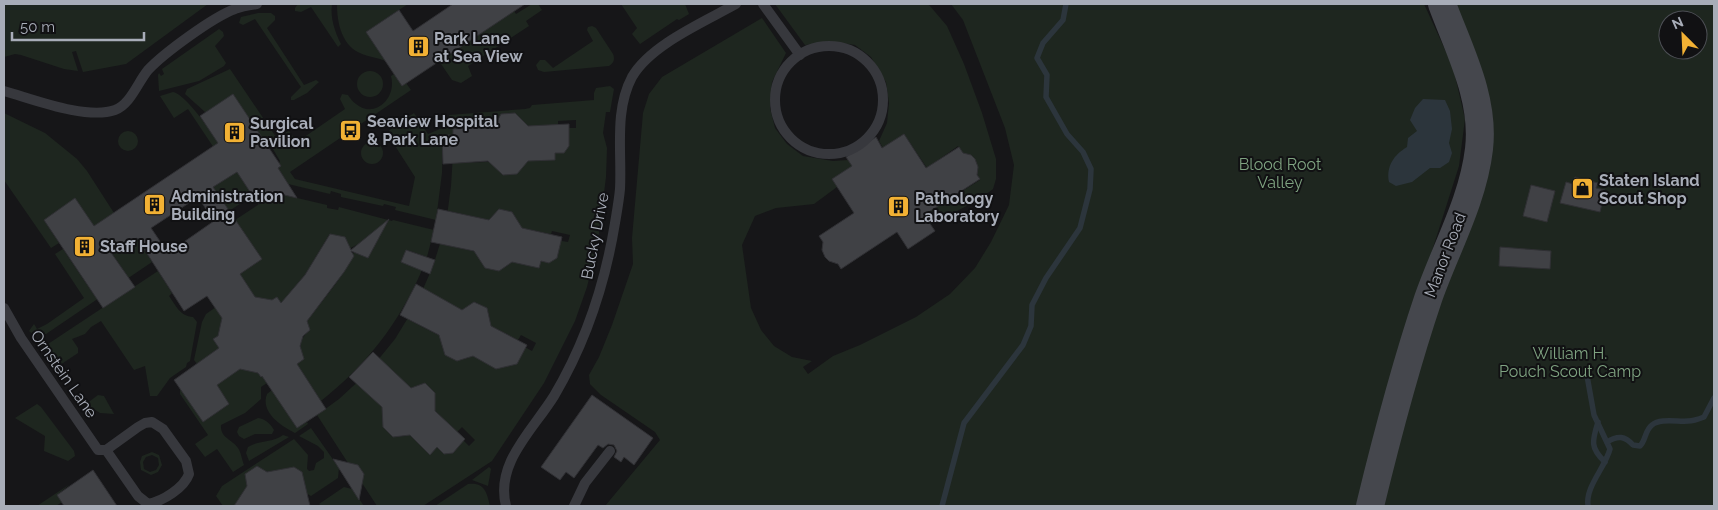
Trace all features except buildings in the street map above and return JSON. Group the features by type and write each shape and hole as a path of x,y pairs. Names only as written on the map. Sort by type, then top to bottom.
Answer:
{"street":[{"name":"Manor Road","path":"1370,506 1394,408 1428,299 1472,186 1479,148 1478,117 1474,90 1442,4"}],"lane":[{"path":"4,91 75,111 94,114 116,110 130,97 147,72 158,61 222,14 236,8 257,4"},
{"name":"Bucky Drive","path":"506,506 504,486 505,473 509,462 545,411 565,376 582,341 597,302 610,256 620,190 620,122 627,88 637,70 659,49 736,4"},
{"path":"763,4 800,55"},
{"path":"822,47 845,49 856,53 873,69 882,90 883,103 881,114 873,131 860,144 850,150 826,154 814,152 793,140 779,120 776,108 777,90 783,73 800,55 822,47"},
{"name":"Ornstein Lane","path":"4,308 21,338 98,450 106,450 138,427 152,422 163,429 186,461 189,474 182,485 163,499 148,504 138,496 106,450"},
{"path":"574,506 585,483 610,451"}],"green space":[{"path":"4,4 208,4 126,64 83,72 76,51 72,52 78,71 64,69 21,55 15,54 4,57"},
{"path":"298,4 332,4 334,25 341,44 338,47 311,7 301,12 295,11"},
{"path":"337,4 408,4 366,32 386,61 362,54 350,46 342,34"},
{"path":"532,4 538,4 542,10 526,21 529,26 468,66 472,76 461,83 452,80 439,61 514,11 516,14"},
{"path":"621,4 685,4 689,14 679,20 677,19 640,44 632,34 637,28"},
{"path":"775,4 927,4 930,6 947,26 964,64 982,113 996,159 996,179 993,189 980,199 930,225 924,215 980,180 975,160 971,156 963,154 958,146 927,168 904,134 883,148 879,141 887,123 889,103 886,82 871,57 855,45 835,42 805,45"},
{"name":"Blood Root Valley","path":"951,4 1424,4 1453,67 1465,119 1459,166 1389,386 1359,506 605,506 660,440 655,432 601,395 590,384 589,375 599,357 612,325 633,264 632,238 643,113 649,94 662,77 762,18 786,53 772,82 770,108 775,128 787,144 803,156 833,161 848,160 852,166 837,187 814,204 776,208 755,216 742,245 751,308 761,330 774,346 792,357 812,361 803,367 808,374 833,356 860,345 916,317 950,294 975,268 991,242 1009,205 1014,165 1005,128 963,20"},
{"name":"William H. Pouch Scout Camp","path":"1454,4 1714,4 1714,506 1381,506 1409,396 1482,181"},
{"path":"258,13 271,13 275,16 275,20 267,28 304,85 316,80 319,82 307,93 294,100 291,100 291,97 301,87 255,19 243,25 239,23 241,17"},
{"path":"588,27 596,28 613,54 614,61 611,65 544,72 538,70 536,65 540,60 545,60 553,68 593,41 587,30"},
{"path":"219,29 223,32 224,36 215,46 226,63 224,66 199,81 159,91 158,75 159,73 161,76 164,74 162,69"},
{"path":"230,69 276,137 279,135 280,138 268,147 205,112 185,94 187,89"},
{"path":"370,71 379,75 383,84 379,93 370,97 361,93 357,84 361,75"},
{"path":"394,74 402,86 406,83 411,90 290,172 295,179 409,206 415,177 388,132 414,113 428,134 452,124 449,115 525,109 530,108 532,105 594,100 596,88 610,86 614,89 610,112 606,112 603,133 607,148 606,177 599,233 587,287 575,321 544,383 492,461 423,506 377,506 362,483 364,474 358,465 348,463 317,415 339,399 364,376 388,412 393,437 405,436 408,433 430,454 437,447 444,454 453,453 458,447 460,437 469,446 475,440 462,427 457,432 432,408 435,404 435,393 425,383 411,388 373,366 395,339 414,308 409,320 446,339 442,345 445,355 457,361 468,358 470,354 497,369 521,345 532,351 536,343 521,335 518,340 487,324 490,319 487,308 475,302 462,310 420,296 433,266 443,234 441,244 481,253 480,260 485,268 498,271 508,265 509,261 539,268 541,261 556,240 568,242 570,235 552,231 551,234 517,227 518,222 512,212 499,209 489,220 449,211 447,216 453,154 455,163 555,160 555,153 564,152 569,146 563,128 576,128 576,120 558,121 558,125 523,126 515,113 501,114 494,127 453,129 453,135 443,135 442,173 436,220 395,210 396,207 384,204 383,206 341,197 341,194 331,191 330,194 288,184 278,168 281,166 280,161 273,149 284,140 284,133 289,131 297,142 345,109 340,99 342,94 348,95 363,108 377,108 387,99 391,92 391,76"},
{"path":"173,92 181,96 202,119 248,188 255,194 229,211 213,187 217,184 214,148 188,109 174,118 160,96"},
{"path":"4,113 45,133 77,159 87,171 132,241 137,238 152,262 118,285 124,271 75,199 44,220 59,243 51,248 4,180"},
{"path":"128,131 135,134 138,141 135,148 128,151 121,148 118,141 121,134"},
{"path":"372,142 380,145 383,153 380,161 372,164 364,161 361,153 364,145"},
{"path":"276,193 327,205 327,208 338,210 339,207 434,230 427,257 407,250 401,261 422,270 413,290 392,326 353,373 321,401 297,364 304,359 301,343 304,336 310,330 307,321 344,272 352,254 378,239 368,236 359,244 348,249 345,237 329,235 305,275 281,303 255,297 238,275 261,259 235,220"},
{"path":"63,249 92,292 95,291 99,298 46,334 34,335 29,331 34,324 37,329 47,324 84,298 55,254"},
{"path":"158,271 172,293 169,296 176,307 185,315 193,317 197,322 190,361 186,367 170,378 157,396 150,396 145,366 134,370 101,321 91,327 85,334 72,339 78,348 78,353 57,367 56,365 53,366 46,353 48,344"},
{"path":"216,307 222,318 218,336 240,369 258,373 261,377 263,376 267,383 261,387 261,399 245,413 221,425 224,436 236,445 239,450 244,465 233,472 217,449 205,457 195,444 208,435 180,394 180,388 203,422 229,404 200,362 197,364 194,360 202,322 206,314"},
{"path":"272,390 297,428 307,422 308,424 295,433 273,418 266,407 267,394"},
{"path":"98,395 104,396 114,414 100,413 86,404"},
{"path":"37,404 74,451 75,456 68,461 44,451 45,436 15,418"},
{"path":"258,418 265,420 271,425 274,430 272,434 255,434 244,439 239,436 237,432 239,427"},
{"path":"311,428 339,468 338,478 311,496 299,489 302,472 294,467 267,472 257,466 245,474 247,486 234,506 223,506 216,496 222,486 294,439 308,455 307,469 309,471 314,470 316,463 324,458 324,452 318,446 299,436"},
{"path":"283,435 289,437 249,461 246,453 248,447 279,438"},
{"path":"152,452 159,455 162,465 158,472 151,475 141,470 140,462 142,456","holes":["152,455 158,458 159,465 156,470 150,472 144,469 143,462 146,457"]},
{"path":"489,467 491,469 488,486 472,480"},
{"path":"70,484 57,495 62,502 56,506 37,506"},
{"path":"468,484 478,485 484,489 490,506 435,506"},
{"path":"344,487 352,489 364,506 322,506 319,504"}],"shaded area":[{"path":"1423,99 1445,100 1450,111 1452,129 1449,143 1452,153 1449,162 1440,168 1430,168 1412,182 1396,186 1389,182 1390,166 1395,157 1407,147 1408,138 1417,131 1410,120 1415,108"}],"waterway":[{"path":"942,506 964,423 1023,345 1031,326 1032,305 1046,278 1080,228 1090,189 1091,169 1083,152 1067,134 1046,97 1047,75 1037,58 1043,43 1063,20 1066,4"},
{"path":"1586,370 1594,415 1610,449 1589,492 1588,506"},
{"path":"1607,442 1615,438 1621,438 1633,445 1640,446 1648,430 1655,423 1690,421 1704,417 1714,398"},
{"path":"1598,422 1594,434 1594,444 1597,453 1605,462"}],"place":[{"name":"Park Lane at Sea View","path":"418,47"},
{"name":"Seaview Hospital & Park Lane","path":"351,130"},
{"name":"Surgical Pavilion","path":"234,132"},
{"name":"Staten Island Scout Shop","path":"1583,189"},
{"name":"Administration Building","path":"155,205"},
{"name":"Pathology Laboratory","path":"899,207"},
{"name":"Staff House","path":"84,246"}]}
